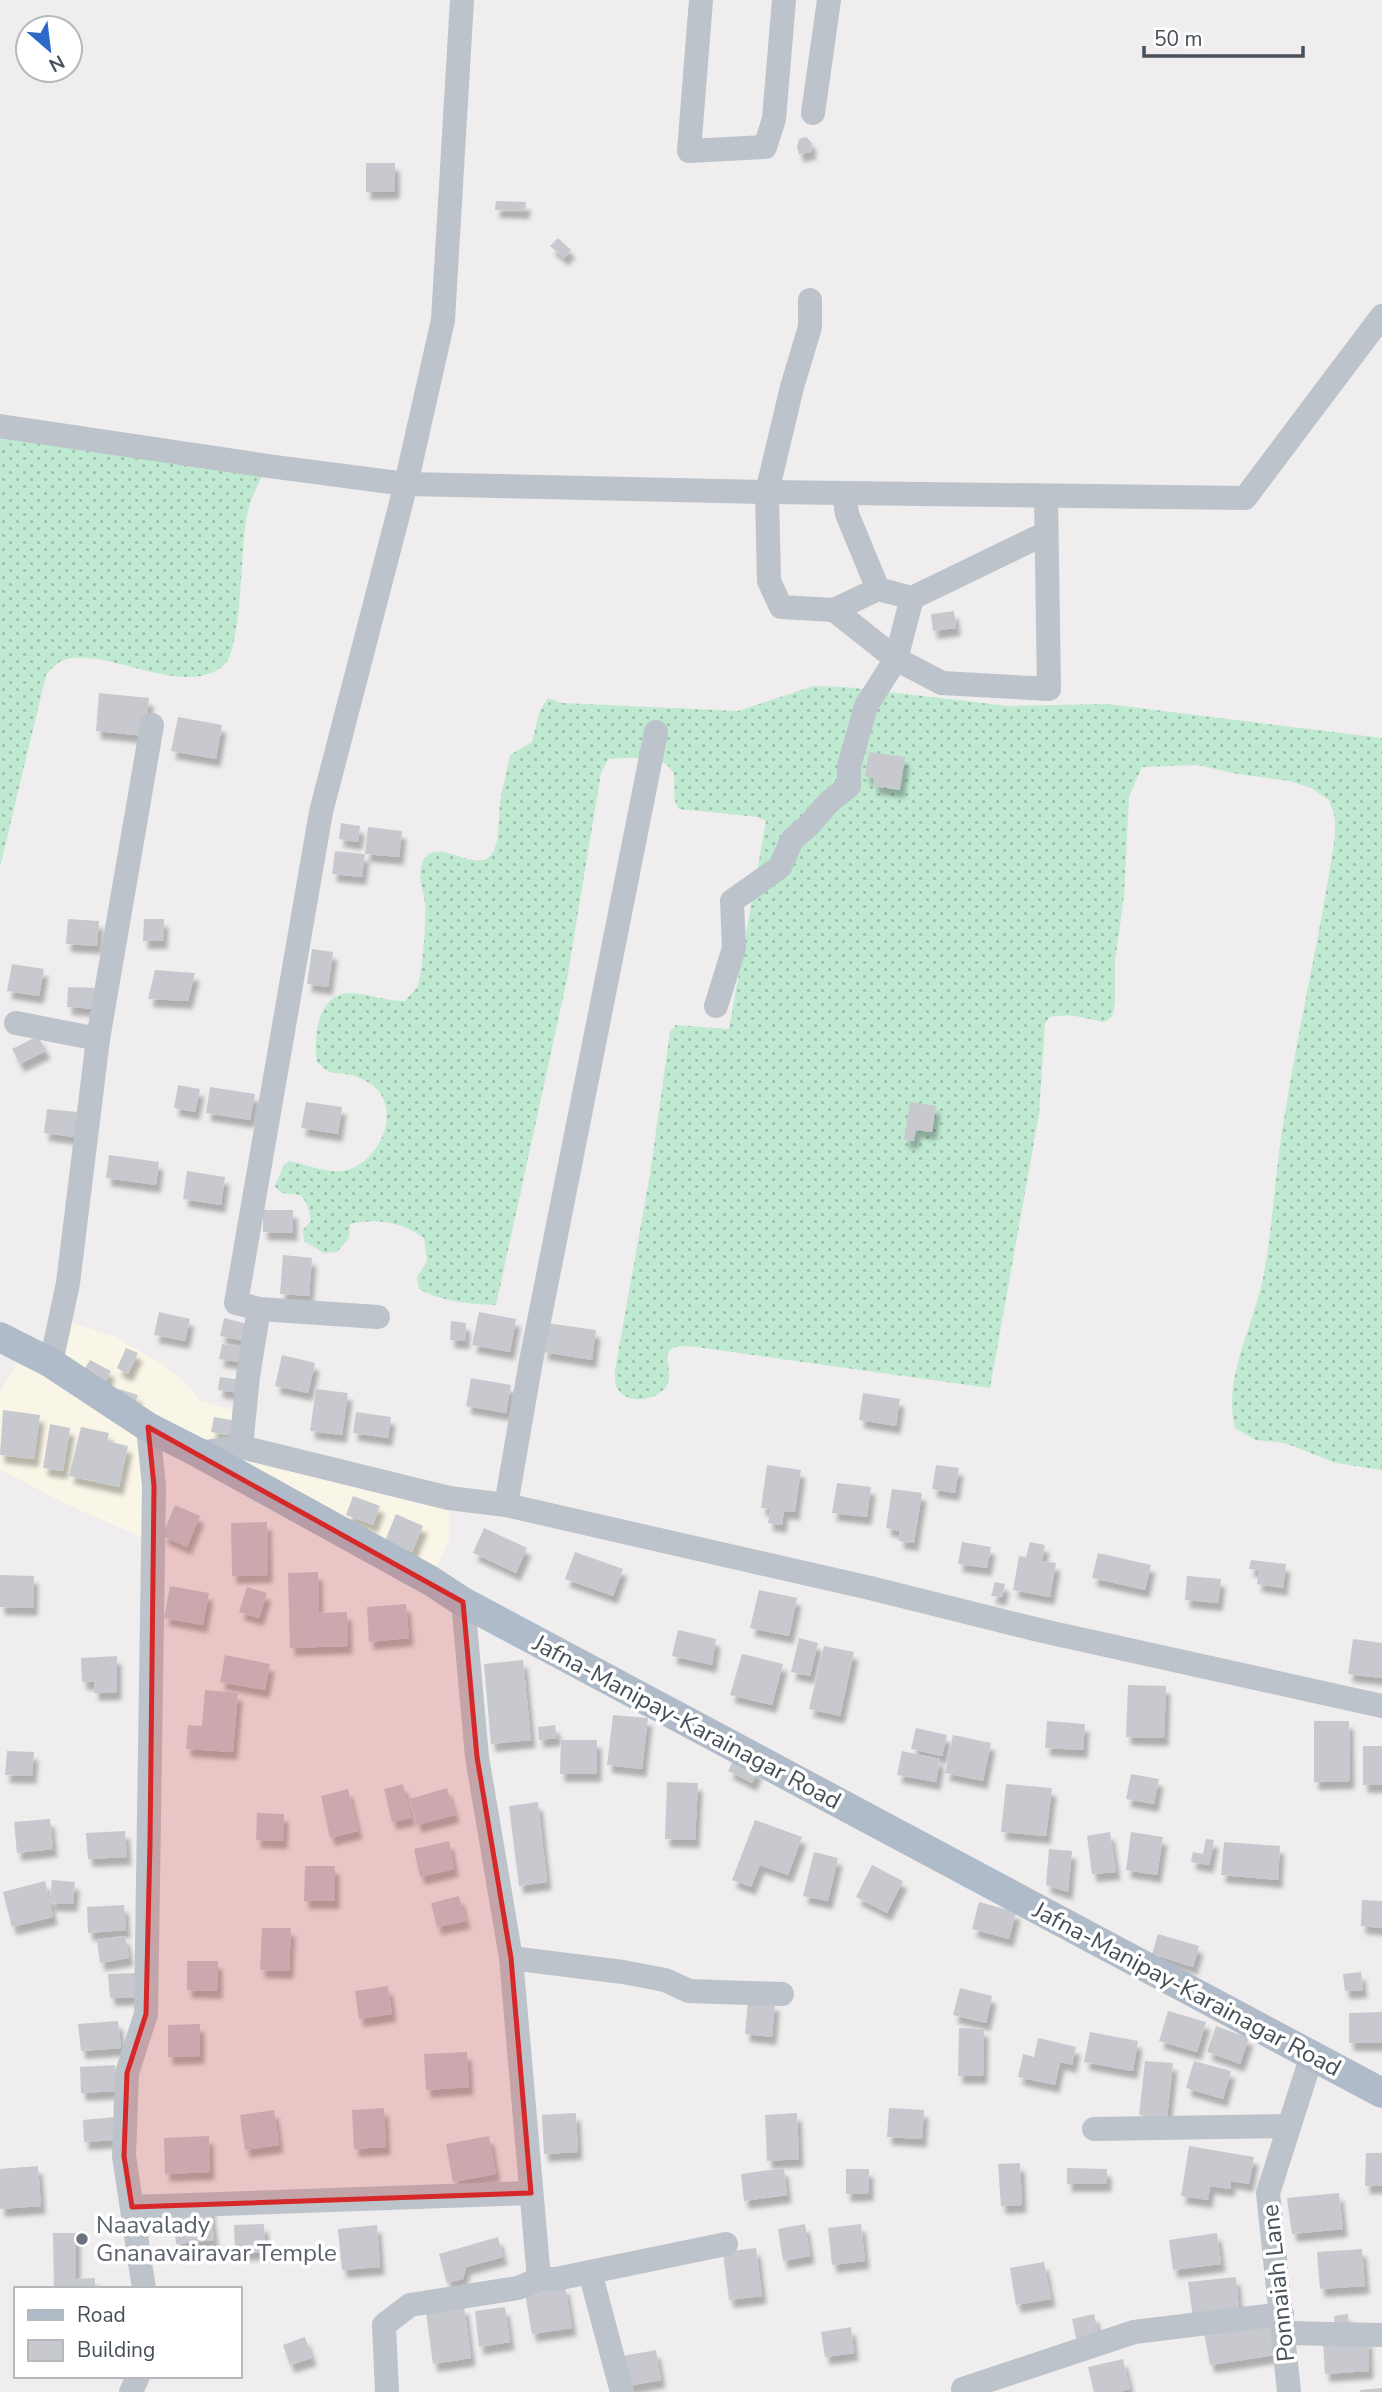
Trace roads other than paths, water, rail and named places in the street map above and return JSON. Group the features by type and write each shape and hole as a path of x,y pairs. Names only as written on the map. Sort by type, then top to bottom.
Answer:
{"main road":[{"name":"Jafna-Manipay-Karainagar Road","path":"0,1337 51,1363 148,1427 431,1581 463,1602 1382,2093"}],"street":[{"path":"378,1317 259,1308 236,1303 321,812 406,484 443,320 462,0"},
{"path":"701,0 689,151 765,146 774,119 784,0"},
{"path":"813,113 829,0"},
{"path":"810,300 810,327 792,387 767,492 769,580 781,607 834,610 878,589 912,598 1046,533"},
{"path":"0,426 406,484 1245,498 1382,316"},
{"path":"844,493 848,514 878,589"},
{"path":"834,610 897,659 942,683 1049,689 1046,496"},
{"path":"716,1006 734,948 732,901 780,867 792,840 828,803 849,786 849,766 866,706 897,659 912,598"},
{"path":"51,1363 68,1283 98,1039 152,725"},
{"path":"506,1506 531,1361 656,732"},
{"path":"16,1023 98,1039"},
{"path":"241,1447 259,1308"},
{"path":"144,2287 124,2156 127,2073 146,2014 154,1486 148,1427"},
{"path":"199,1453 241,1447 449,1498 506,1506 870,1588 1043,1631 1382,1706"},
{"path":"463,1602 477,1757 511,1958 539,2279"},
{"path":"511,1958 622,1972 665,1980 689,1991 782,1994"},
{"name":"Ponnaiah Lane","path":"1289,2392 1268,2193 1312,2055"},
{"path":"1094,2129 1289,2126"},
{"path":"132,2207 531,2193"},
{"path":"387,2392 384,2325 410,2305 518,2288 539,2279 556,2279 726,2244"},
{"path":"590,2272 622,2392"},
{"path":"964,2392 963,2389 1134,2332 1283,2324 1382,2335"}],"place":[{"name":"Naavalady Gnanavairavar Temple","path":"82,2239"}]}
